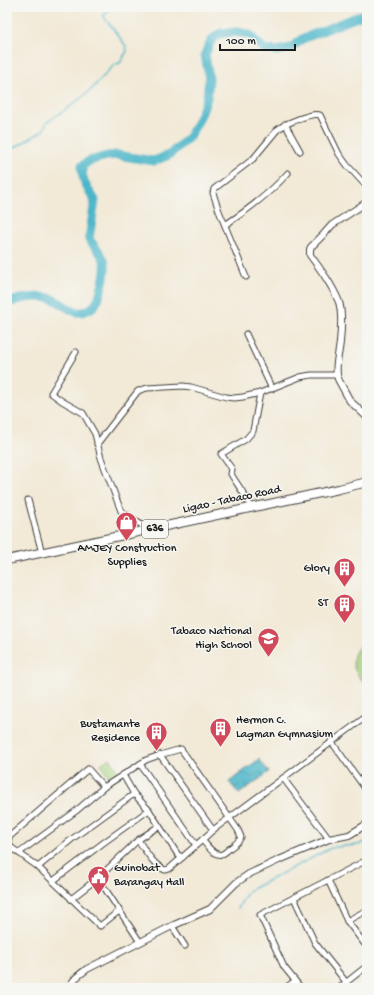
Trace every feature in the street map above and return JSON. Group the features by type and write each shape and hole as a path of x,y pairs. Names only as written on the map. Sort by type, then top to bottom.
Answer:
{"main road":[{"name":"Ligao - Tabaco Road","path":"7,560 367,482"}],"street":[{"path":"246,278 213,193 214,189 253,159 277,130 285,124 314,114 320,115 339,154 367,187"},
{"path":"285,124 300,151"},
{"path":"225,226 240,216 276,186 288,173"},
{"path":"367,202 332,225 310,249 310,255 330,284 339,304 341,323 337,375 338,379 350,401 367,417"},
{"path":"246,334 272,389"},
{"path":"76,352 51,393 84,413 95,434 101,458 121,512 150,530"},
{"path":"97,444 138,391 147,388 183,386 234,398 260,393 311,374 337,375"},
{"path":"251,508 244,492 231,474 232,469 221,454 246,439 252,431 260,393"},
{"path":"28,500 42,553"},
{"path":"138,840 160,867 164,870 169,869 213,830 367,716"},
{"path":"332,741 367,790"},
{"path":"19,853 76,811 104,786 146,760 181,749 230,818 241,837 222,854 218,855 214,853 202,840"},
{"path":"160,755 213,830"},
{"path":"140,764 196,845"},
{"path":"104,786 88,769 9,837 8,841 12,848 38,866 100,926 119,911"},
{"path":"123,775 134,794 150,810 178,855 183,857"},
{"path":"283,778 329,839"},
{"path":"38,866 134,794"},
{"path":"53,881 150,810"},
{"path":"69,988 72,980 87,969 172,926 210,909 236,883 249,874 329,839 350,835 367,824"},
{"path":"71,899 98,878 138,840 159,826"},
{"path":"301,988 284,967 260,915 367,860"},
{"path":"98,878 140,942"},
{"path":"328,880 347,921 367,947"},
{"path":"294,898 315,943 346,982"},
{"path":"347,921 367,910"},
{"path":"172,926 185,946"},
{"path":"339,988 367,966"},
{"path":"285,988 295,980"}],"green space":[{"path":"367,640 367,683 361,679 355,670 353,660 356,651"},
{"path":"110,758 120,775 111,781 101,764"}],"water":[{"path":"259,759 269,772 239,794 229,782"}],"waterway":[{"path":"7,152 41,132 47,122 91,90 112,67 120,63 127,51 126,46 104,17 104,15 113,7"},
{"path":"7,304 18,300 41,297 55,300 77,312 86,311 94,306 102,286 105,274 105,264 100,253 89,239 95,200 84,180 82,166 89,161 117,155 154,161 169,155 188,138 196,125 207,98 209,79 205,54 211,41 216,36 221,33 243,33 250,35 265,49 277,51 291,48 302,39 367,13"},
{"path":"238,908 248,891 331,848 358,845 367,841"}],"place":[{"name":"AMJEY Construction Supplies","path":"127,542"},
{"name":"Glory","path":"345,588"},
{"name":"ST","path":"344,624"},
{"name":"Tabaco National High School","path":"268,658"},
{"name":"Hermon C. Lagman Gymnasium","path":"220,748"},
{"name":"Bustamante Residence","path":"156,752"},
{"name":"Guinobat Barangay Hall","path":"98,896"}]}
